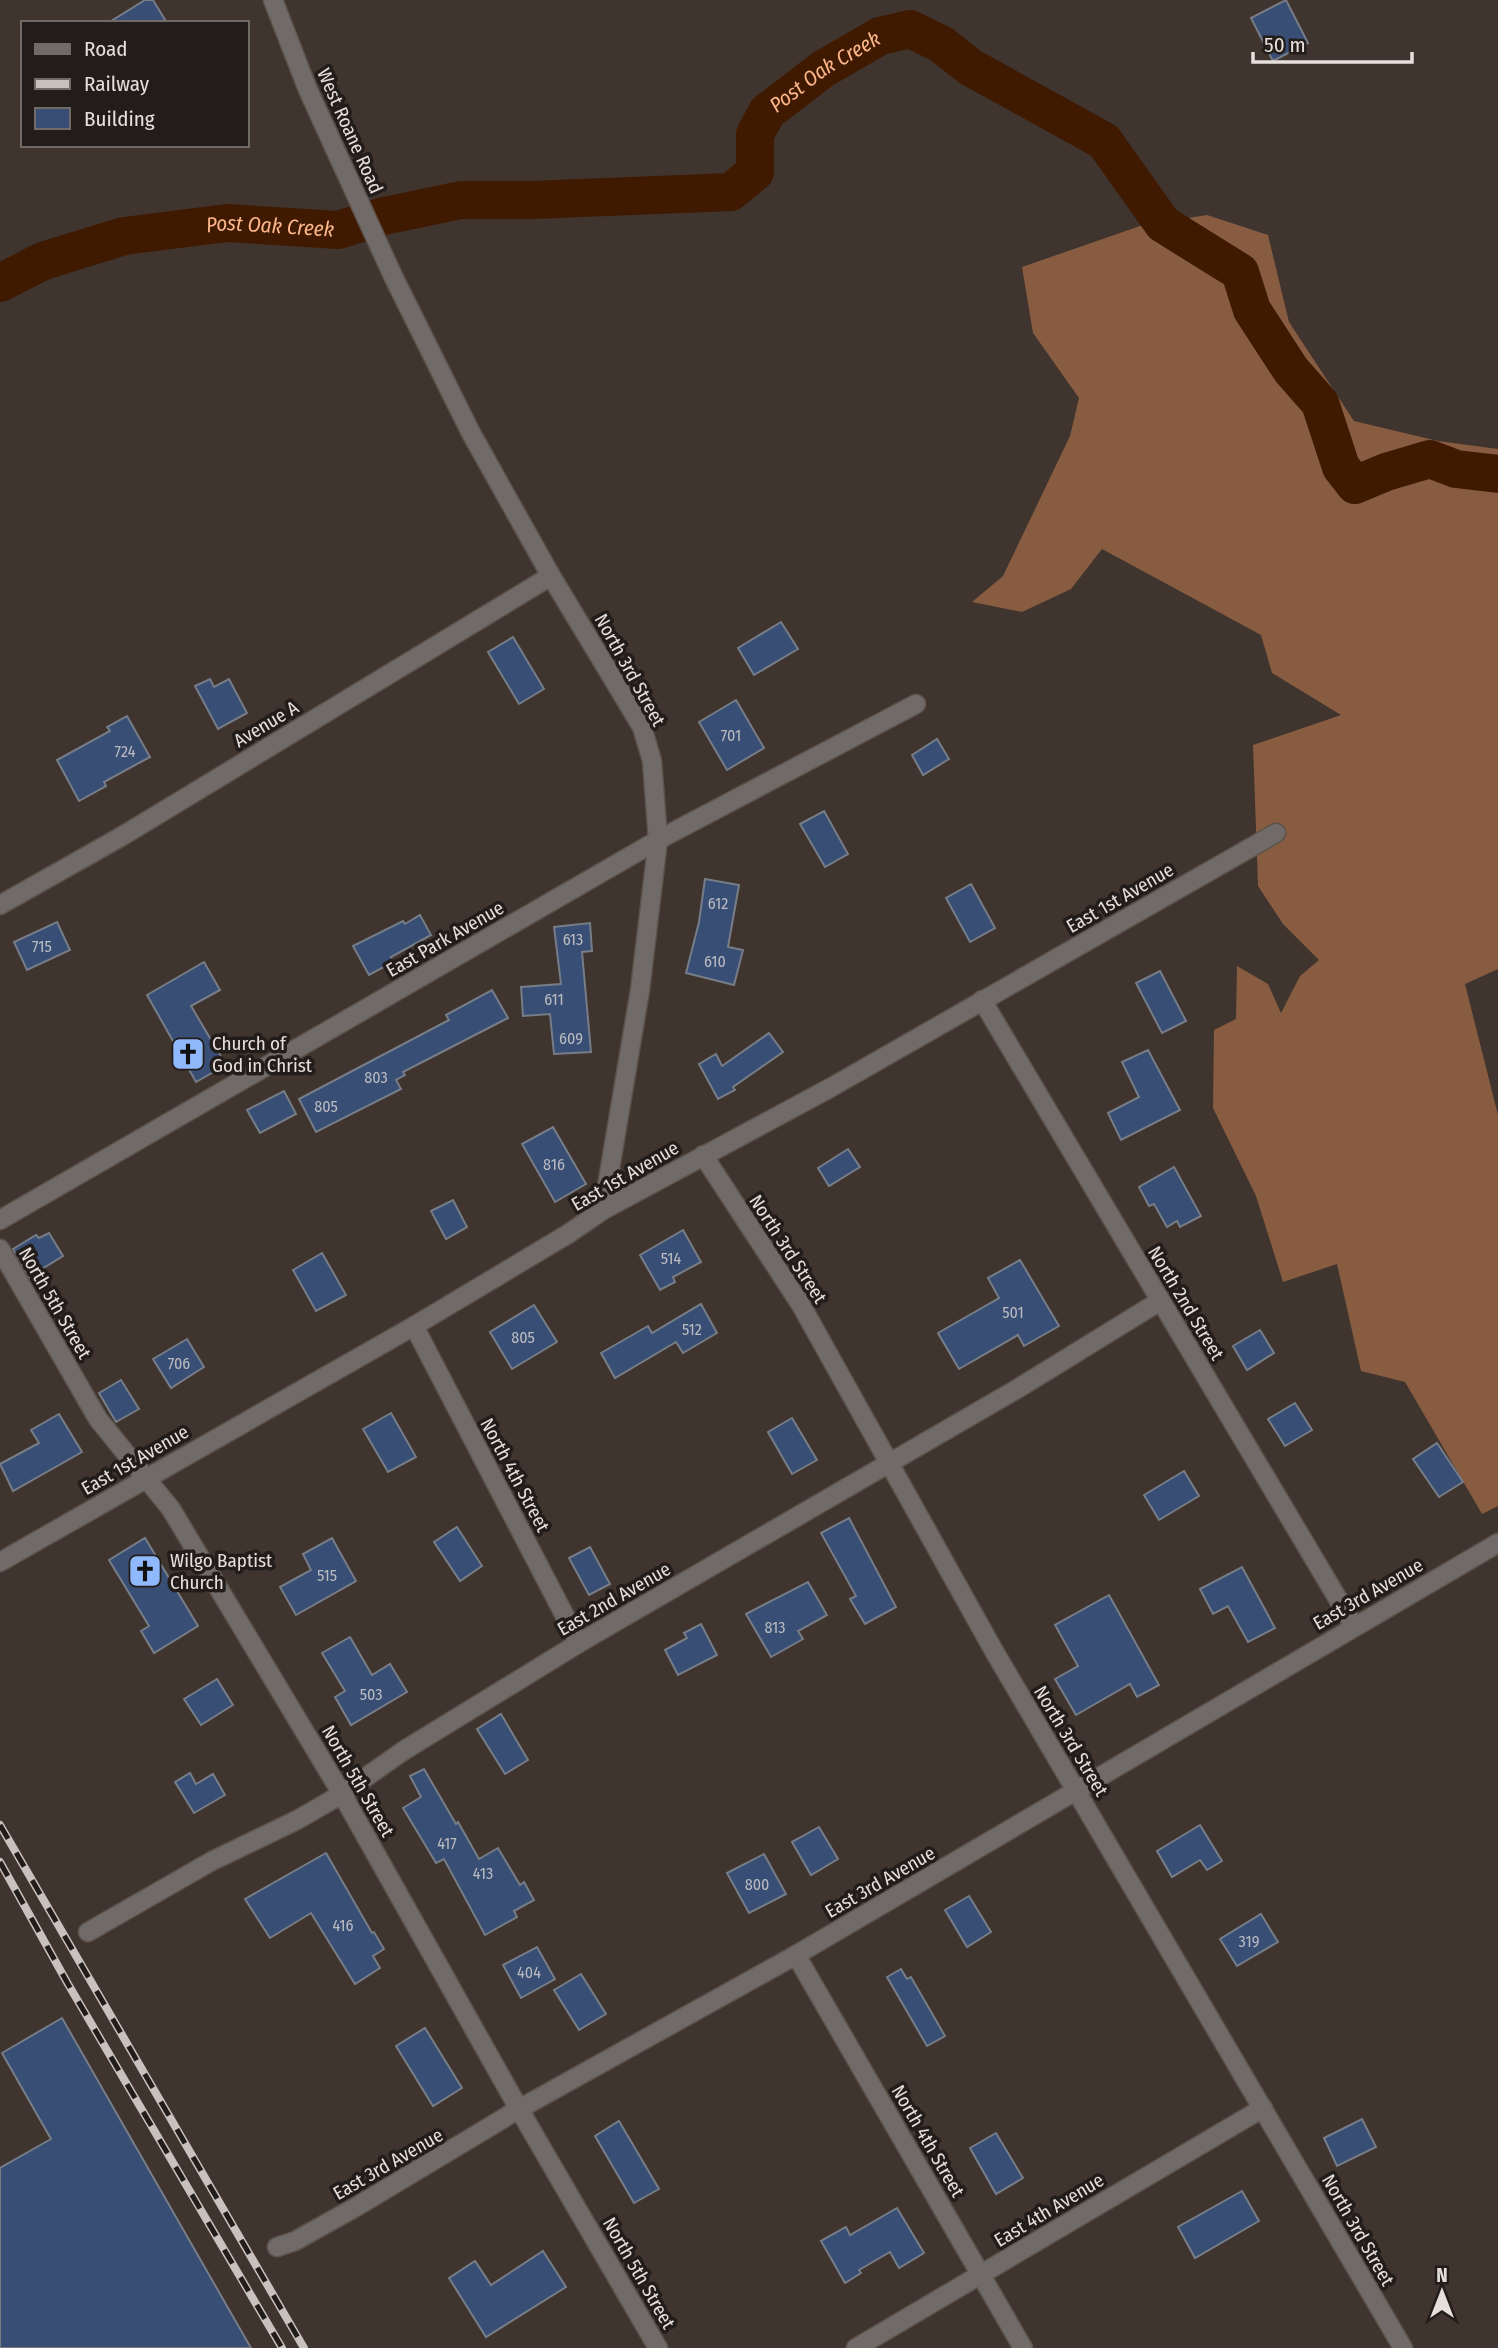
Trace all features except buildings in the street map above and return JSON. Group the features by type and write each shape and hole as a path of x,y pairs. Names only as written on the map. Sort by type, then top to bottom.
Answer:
{"street":[{"name":"West Roane Road","path":"273,0 345,173 393,276"},
{"name":"North 3rd Street","path":"393,276 471,433 551,576 642,727 652,761 658,840 640,990 603,1210"},
{"name":"Avenue A","path":"0,905 124,835 551,576"},
{"name":"East Park Avenue","path":"0,1220 658,840 916,704"},
{"name":"East 1st Avenue","path":"0,1562 414,1326 568,1234 603,1210 830,1087 1276,833"},
{"name":"North 2nd Street","path":"982,1000 1354,1626"},
{"name":"North 3rd Street","path":"703,1155 801,1306 994,1651 1403,2348"},
{"name":"North 5th Street","path":"0,1249 98,1419 171,1509 342,1794 519,2109 658,2348"},
{"name":"East 2nd Avenue","path":"88,1932 212,1861 297,1820 342,1794 403,1751 579,1643 1017,1389 1160,1301"},
{"name":"North 4th Street","path":"414,1326 579,1643"},
{"name":"East 3rd Avenue","path":"277,2247 295,2241 391,2188 519,2109 796,1955 1498,1543"},
{"name":"North 4th Street","path":"796,1955 1023,2348"},
{"name":"East 4th Avenue","path":"856,2348 1263,2108"}],"shaded area":[{"path":"1207,215 1268,235 1289,322 1354,421 1438,441 1498,449 1498,969 1465,984 1498,1115 1498,1506 1482,1514 1405,1382 1361,1371 1337,1264 1283,1282 1256,1196 1213,1108 1214,1030 1236,1019 1237,966 1268,984 1281,1013 1300,976 1319,960 1283,924 1258,886 1253,745 1341,715 1272,673 1261,635 1102,549 1071,589 1022,612 972,602 1003,576 1070,436 1079,398 1033,333 1022,267 1143,225"}],"waterway":[{"name":"Post Oak Creek","path":"0,283 43,261 124,236 227,223 338,230 384,216 461,200 532,200 731,192 755,172 755,134 767,112 823,69 880,36 910,29 941,44 970,67 1104,141 1163,224 1240,272 1252,310 1291,370 1320,403 1341,467 1355,485 1386,472 1430,459 1456,469 1498,474"}],"railway":[{"path":"0,1825 304,2348"},
{"path":"0,1862 68,1984 282,2348"}],"place":[{"name":"Church of God in Christ","path":"188,1054"},
{"name":"Wilgo Baptist Church","path":"145,1571"}]}
